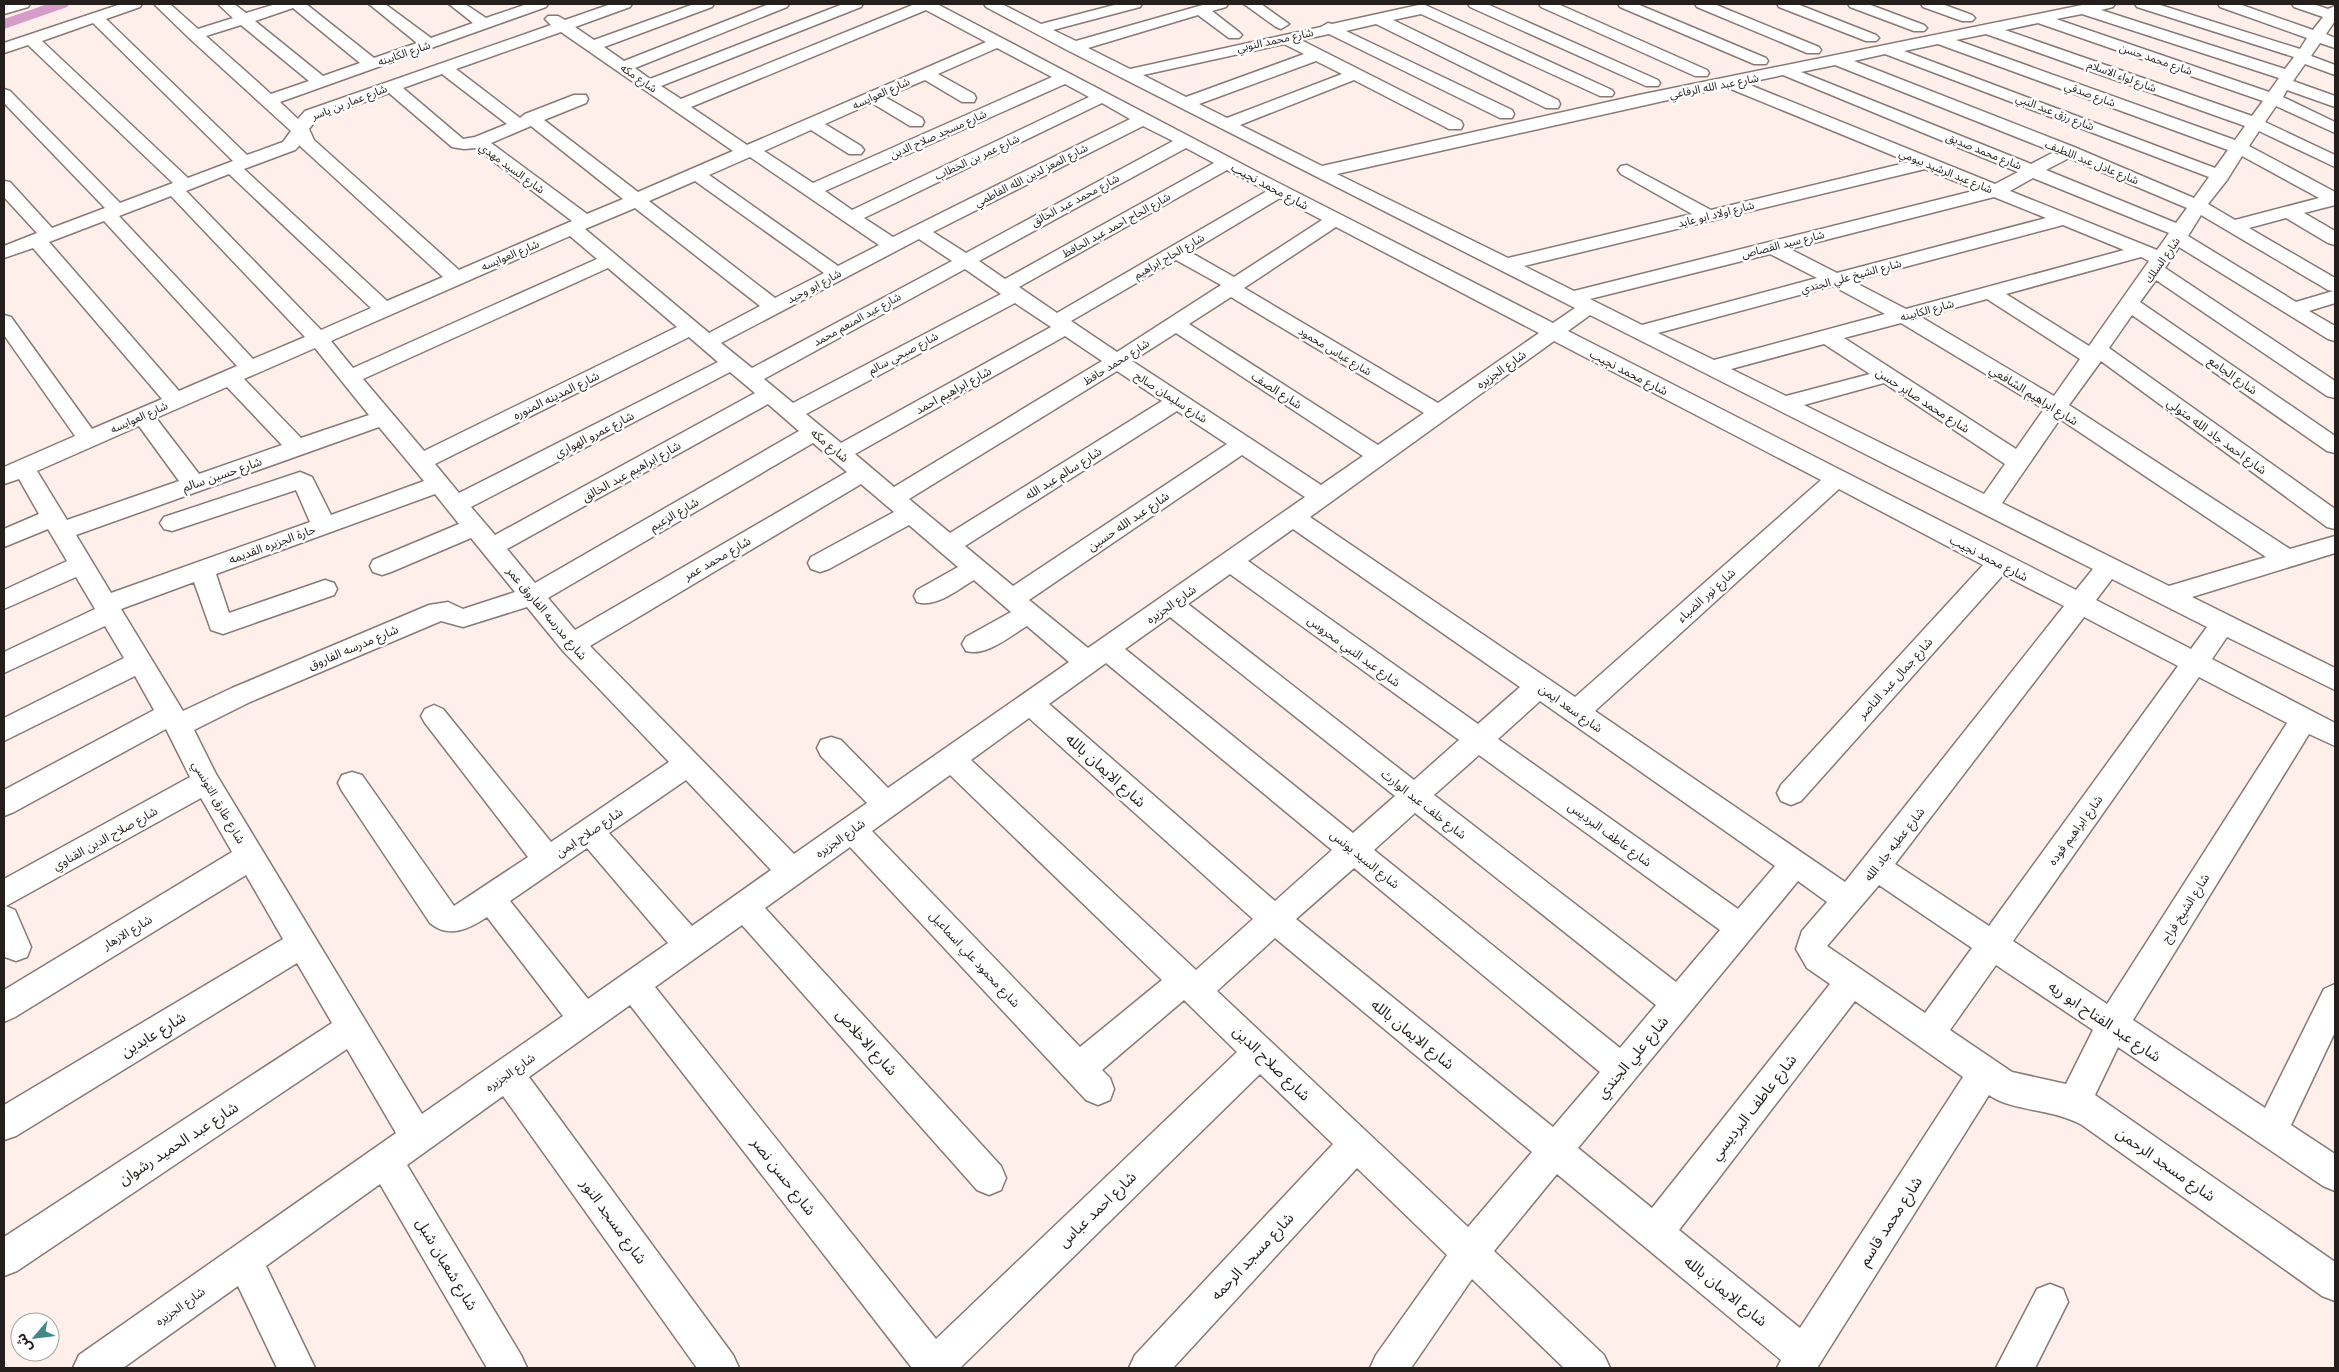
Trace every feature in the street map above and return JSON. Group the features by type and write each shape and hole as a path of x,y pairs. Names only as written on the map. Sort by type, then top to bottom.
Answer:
{"street":[{"path":"4,10 23,4"},
{"path":"4,48 135,4"},
{"path":"161,4 304,133 306,142 456,278"},
{"path":"225,4 321,82"},
{"path":"194,35 291,4"},
{"path":"297,4 371,64"},
{"path":"376,4 429,44"},
{"path":"456,4 484,24"},
{"name":"شارع الكابينه","path":"268,101 536,4"},
{"name":"شارع مكه","path":"536,4 564,26 679,106 892,245"},
{"name":"شارع عمار بن ياسر","path":"4,252 289,146 298,138 306,118 311,115 626,4"},
{"path":"593,46 708,4"},
{"path":"623,67 782,4"},
{"path":"649,85 856,4"},
{"path":"679,106 926,4"},
{"name":"شارع محمد نجيب","path":"926,4 1227,163 1279,175 1320,172 2335,680"},
{"path":"996,7 1025,4"},
{"path":"1038,29 1135,4"},
{"path":"1073,47 1221,4"},
{"path":"1252,4 1283,31 1317,55 1456,125"},
{"path":"1476,4 1652,83"},
{"path":"1546,4 1701,73"},
{"path":"1624,4 1760,61"},
{"path":"1702,4 1813,50"},
{"path":"1784,4 1871,38"},
{"path":"1855,4 1919,28"},
{"path":"1928,4 1967,18"},
{"name":"شارع عبد الله الرفاعي","path":"1279,175 1476,120 1967,18 2083,9 2108,4"},
{"path":"2142,4 2303,57 2335,70"},
{"path":"2225,4 2335,43"},
{"path":"2299,4 2334,14"},
{"name":"شارع محمد نجيب","path":"996,7 1227,124 1279,175 1335,220 2335,735"},
{"name":"شارع محمد النوبي","path":"1127,74 1283,31 1328,28 1423,9 1606,93"},
{"path":"2083,9 2283,86 2335,102"},
{"path":"1201,10 1234,35"},
{"name":"شارع عبد الله الرفاعي","path":"1320,172 1639,100 1730,83 1987,29 2038,11"},
{"name":"شارع محمد حسن","path":"2038,11 2283,86"},
{"name":"شارع السلك","path":"1987,507 2334,14"},
{"path":"95,17 238,165 385,310"},
{"path":"1376,18 1552,104"},
{"path":"1328,28 1506,114"},
{"name":"شارع لواء الاسلام","path":"1987,29 2257,124 2335,162"},
{"name":"شارع مدرسه الفاروق عمر","path":"31,39 179,187 318,338 572,644 792,872"},
{"name":"شارع صدقي","path":"1940,39 2240,148 2335,199"},
{"name":"شارع العوايسه","path":"13,472 998,42"},
{"name":"شارع رزق عبد النبي","path":"1888,50 2221,176"},
{"path":"1186,103 1317,55"},
{"name":"شارع عادل عبد اللطيف","path":"1838,60 2068,151 2200,206 2335,286"},
{"path":"443,67 637,200 774,307"},
{"path":"2010,128 2098,67"},
{"name":"شارع محمد صديق","path":"1786,71 2034,170 2180,235"},
{"path":"926,74 968,98"},
{"path":"1227,124 1355,74"},
{"name":"شارع مسجد صلاح الدين","path":"811,191 1064,78"},
{"name":"شارع عبد الرشيد بيومي","path":"1730,83 2143,251 2159,265 2335,391"},
{"name":"شارع السيد مهدي","path":"391,86 458,143 479,142 578,225"},
{"path":"2283,86 2335,128"},
{"path":"4,94 112,212 250,368"},
{"path":"873,97 916,122"},
{"name":"شارع عمر بن الخطاب","path":"851,217 1102,97"},
{"path":"479,142 524,121 580,99"},
{"name":"شارع المعز لدين الله الفاطمي","path":"920,231 1143,119"},
{"path":"812,123 855,150"},
{"name":"شارع محمد عبد الخالق","path":"964,260 1186,141"},
{"name":"شارع سيد القصاص","path":"1580,303 1772,247 1996,191 2068,151"},
{"name":"شارع الحاج احمد عبد الحافظ","path":"1010,290 1227,163"},
{"name":"شارع اولاد ابو عايد","path":"1505,265 1927,163"},
{"path":"1628,170 1709,216"},
{"path":"696,174 837,274"},
{"name":"شارع الحاج ابراهيم","path":"1061,324 1176,252 1279,175"},
{"path":"4,186 43,238 176,401"},
{"path":"2233,226 2335,199"},
{"path":"2288,212 2335,238"},
{"name":"شارع الشيخ علي الجندي","path":"1638,332 2064,219"},
{"name":"شارع محمد حافظ","path":"820,564 902,505 1118,361 1335,220"},
{"name":"شارع مكه","path":"578,225 611,260 1021,606 1098,656"},
{"name":"شارع ابو وحيد","path":"699,335 774,307 920,231"},
{"name":"شارع سليمان صالح","path":"920,231 1322,496"},
{"path":"2180,235 2335,335"},
{"name":"شارع ابراهيم الشافعي","path":"1772,247 1904,316 2058,408 2287,559"},
{"name":"شارع الكابينه","path":"1710,368 2143,251"},
{"name":"شارع عباس محمود","path":"1176,252 1439,413"},
{"path":"350,377 611,260"},
{"name":"شارع عبد المنعم محمد","path":"750,378 964,260"},
{"name":"شارع صبحي سالم","path":"791,413 1010,290"},
{"name":"شارع احمد جاد الله متولي","path":"1990,293 2096,354 2335,521"},
{"path":"2293,309 2335,297"},
{"name":"شارع الجزيره","path":"92,1368 1553,332 1580,303"},
{"name":"شارع الجامع","path":"2130,305 2335,446"},
{"path":"4,321 88,439"},
{"name":"شارع ابراهيم احمد","path":"840,453 1061,324"},
{"name":"شارع الصف","path":"1176,324 1379,456"},
{"name":"شارع المدينه المنوره","path":"421,462 699,335"},
{"name":"شارع محمد صابر حسن","path":"1828,336 2019,462"},
{"name":"شارع عمرو الهواري","path":"456,505 732,363"},
{"path":"1782,404 1886,376"},
{"path":"230,377 297,448"},
{"name":"شارع ابراهيم عبد الخالق","path":"492,547 770,394"},
{"name":"شارع سالم عبد الله","path":"949,545 1177,401"},
{"path":"142,415 194,484"},
{"name":"شارع حسين سالم","path":"4,539 194,484 384,417"},
{"name":"شارع الزعيم","path":"532,596 815,432"},
{"name":"شارع عبد الله حسين","path":"975,644 1021,606 1243,444"},
{"name":"شارع طارق التونسي","path":"13,472 57,524 174,720 206,782 250,857 417,1137"},
{"name":"شارع محمد عمر","path":"572,644 863,473"},
{"name":"شارع نور الضياء","path":"1576,712 1836,478"},
{"path":"172,523 300,480 304,482 324,526"},
{"name":"حارة الجزيره القديمه","path":"4,663 108,609 202,570 440,484"},
{"name":"شارع سعد ايمن","path":"1293,517 1848,900"},
{"path":"382,566 475,527"},
{"path":"2167,596 2335,544"},
{"path":"2312,551 2335,563"},
{"name":"شارع عبد النبي محروس","path":"1230,561 1478,740"},
{"name":"شارع جمال عبد الناصر","path":"1791,792 1999,563"},
{"path":"4,600 81,565"},
{"name":"شارع عطيه جاد الله","path":"1984,1074 1818,958 1811,949 1810,944 1876,867 2108,567"},
{"path":"926,596 976,568"},
{"path":"202,570 220,623 223,625 325,589"},
{"name":"شارع مدرسه الفاروق","path":"4,804 174,720 241,695 438,612 448,611 456,617 463,618 532,596"},
{"name":"شارع خلف عبد الوارث","path":"1170,604 1678,1003"},
{"name":"شارع ابراهيم فوده","path":"1928,1035 2223,624"},
{"name":"شارع السيد يونس","path":"1098,656 1354,850 1622,1070"},
{"path":"4,730 140,662"},
{"path":"1190,985 1274,920 1539,686"},
{"name":"شارع الايمان بالله","path":"1030,703 1274,920 1655,1233 1800,1362"},
{"path":"434,716 548,860"},
{"name":"شارع الشيخ فراج","path":"2075,1102 2112,1025 2304,719"},
{"name":"شارع عاطف البرديس","path":"1478,740 1741,928"},
{"path":"831,748 886,805"},
{"name":"شارع صلاح الدين","path":"952,758 1591,1368"},
{"name":"شارع صلاح ايمن","path":"352,783 441,914 446,919 452,920 460,918 548,860 688,764"},
{"name":"شارع صلاح الدين القناوي","path":"4,894 206,782"},
{"name":"شارع محمود علي اسماعيل","path":"852,829 1088,1079 1190,985"},
{"path":"590,831 689,945"},
{"name":"شارع الازهار","path":"4,1007 250,857"},
{"name":"شارع علي الجندي","path":"1389,1368 1470,1252 1795,863"},
{"name":"شارع عبد الفتاح ابو ريه","path":"1876,867 2335,1174"},
{"path":"490,898 584,1019"},
{"name":"شارع الاخلاص","path":"744,906 989,1178"},
{"path":"4,919 16,947"},
{"name":"شارع عابدين","path":"4,1124 302,944"},
{"name":"شارع عاطف البرديسي","path":"1655,1233 1852,981"},
{"name":"شارع حسن نصر","path":"633,984 934,1368"},
{"path":"2271,1130 2335,999"},
{"name":"شارع عبد الحميد رشوان","path":"4,1258 352,1028"},
{"name":"شارع احمد عباس","path":"934,1368 1260,1052"},
{"name":"شارع مسجد النور","path":"508,1074 720,1368"},
{"name":"شارع مسجد الرحمن","path":"1984,1074 2004,1087 2031,1093 2055,1095 2075,1102 2335,1283"},
{"name":"شارع محمد قاسم","path":"1800,1362 1984,1074"},
{"name":"شارع مسجد الرحمه","path":"1148,1368 1356,1144"},
{"name":"شارع شعبان شبل","path":"385,1160 508,1368"},
{"path":"245,1260 296,1368"},
{"path":"2015,1368 2050,1302"}],"waterway":[{"path":"4,24 62,4"}]}
